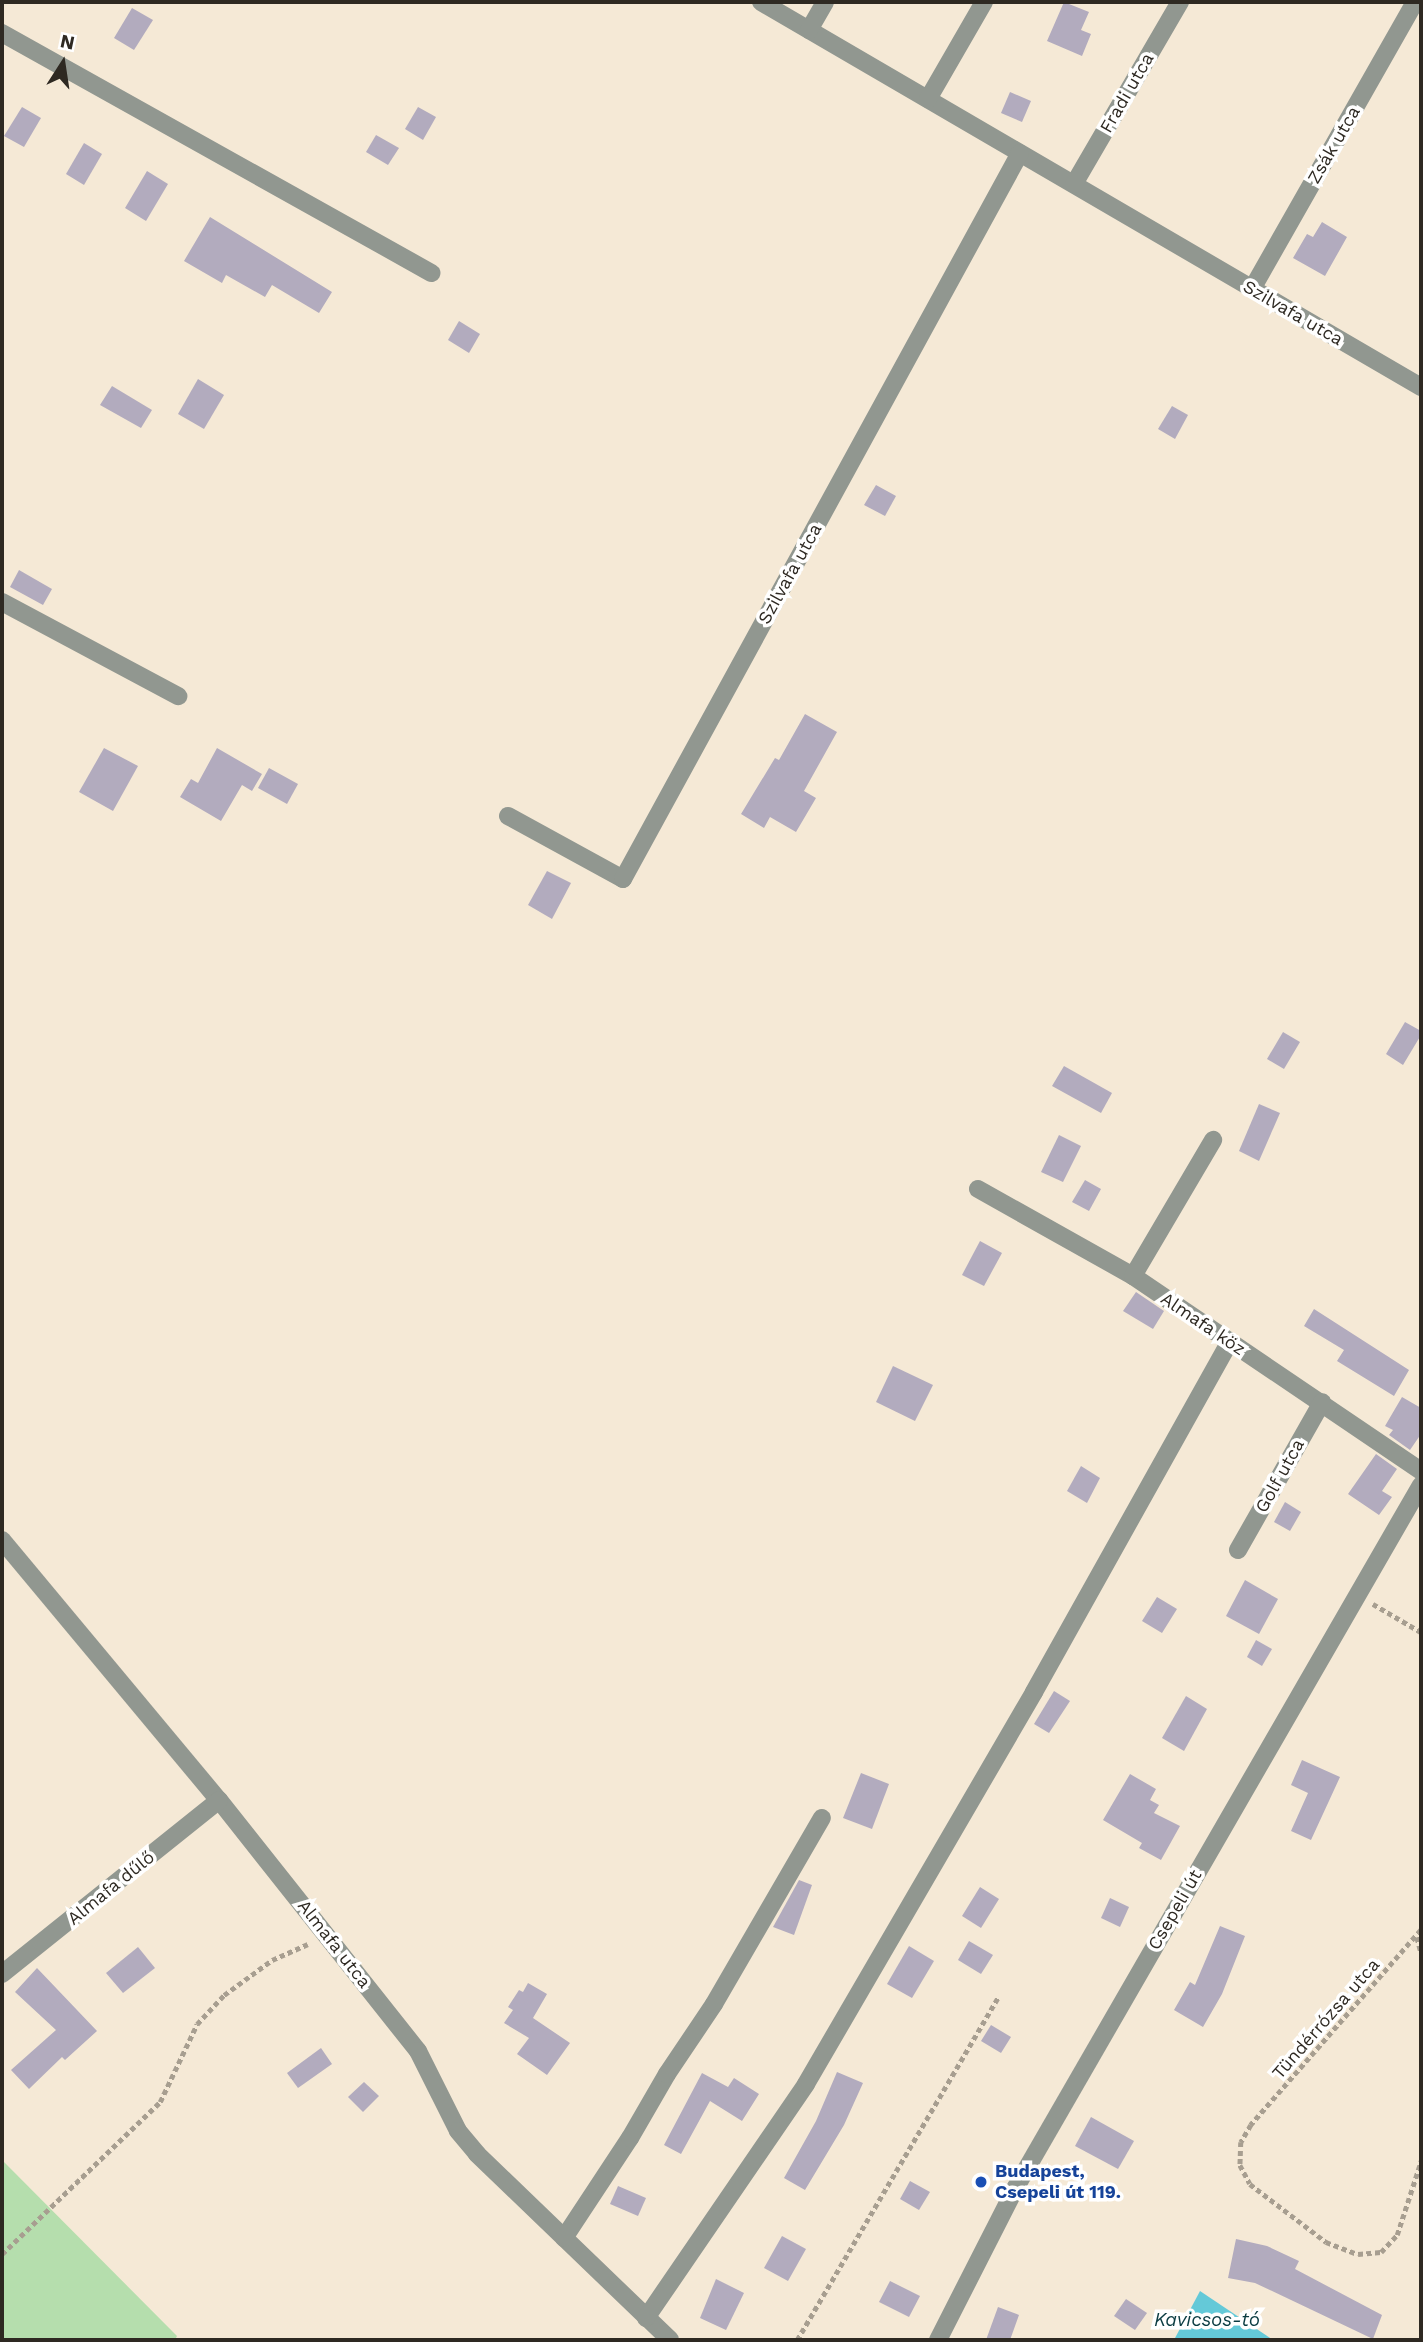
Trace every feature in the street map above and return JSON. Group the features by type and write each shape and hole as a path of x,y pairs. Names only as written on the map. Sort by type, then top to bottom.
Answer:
{"street":[{"name":"Szilvafa utca","path":"761,2 1421,387"},
{"path":"809,30 825,2"},
{"path":"928,99 984,2"},
{"name":"Fradi utca","path":"1074,184 1180,2"},
{"name":"Zsák utca","path":"1252,289 1415,2"},
{"path":"2,33 432,273"},
{"name":"Szilvafa utca","path":"508,816 623,879 1020,153"},
{"path":"2,602 178,696"},
{"path":"1133,1276 1213,1140"},
{"name":"Almafa köz","path":"978,1189 1133,1276 1421,1471"},
{"path":"646,2318 806,2084 1034,1692 1230,1342"},
{"name":"Golf utca","path":"1238,1550 1322,1402"},
{"name":"Csepeli út","path":"938,2340 1016,2187 1421,1485"},
{"name":"Almafa utca","path":"2,1540 327,1934 418,2052 458,2131 477,2154 670,2340"},
{"name":"Almafa dűlő","path":"2,1974 219,1800"},
{"path":"564,2238 714,2004 822,1818"}],"path":[{"path":"1358,1594 1421,1632"},
{"name":"Tündérrózsa utca","path":"1421,1930 1251,2125 1241,2142 1240,2165 1250,2184 1326,2242 1358,2254 1381,2252 1397,2235 1421,2161"},
{"path":"2,2254 160,2102 198,2024 224,1995 272,1961 327,1934"},
{"path":"1417,1937 1421,1952"},
{"path":"797,2340 999,1996"}],"green space":[{"path":"2,2160 177,2336 175,2340 2,2340"}],"water":[{"name":"Kavicsos-tó","path":"1200,2291 1273,2340 1174,2340"}],"building":[{"path":"1064,2 1089,12 1081,30 1091,34 1082,56 1047,41"},
{"path":"132,8 153,20 134,50 114,38"},
{"path":"1010,92 1031,101 1022,122 1001,113"},
{"path":"22,107 41,118 24,147 4,136"},
{"path":"418,107 436,117 423,140 405,129"},
{"path":"376,135 399,148 388,165 366,152"},
{"path":"84,143 102,154 84,185 66,174"},
{"path":"147,171 168,184 146,221 125,208"},
{"path":"210,217 332,292 319,313 272,285 265,297 226,275 222,283 184,261"},
{"path":"1322,222 1347,237 1325,276 1293,258 1307,234 1313,237"},
{"path":"459,321 480,334 469,353 448,340"},
{"path":"198,379 224,395 204,429 178,414"},
{"path":"112,386 152,410 141,428 100,405"},
{"path":"1172,406 1188,415 1175,439 1158,429"},
{"path":"876,485 896,496 885,516 864,505"},
{"path":"19,570 52,589 43,605 10,587"},
{"path":"805,714 837,732 804,791 816,798 796,832 770,817 764,828 741,814 775,758 779,760"},
{"path":"104,748 138,766 113,811 79,792"},
{"path":"217,748 262,774 252,791 242,785 221,821 180,797 191,779 198,783"},
{"path":"269,768 298,784 287,804 258,788"},
{"path":"547,871 571,883 552,919 528,905"},
{"path":"1405,1022 1421,1031 1421,1035 1403,1065 1386,1054"},
{"path":"1283,1032 1300,1042 1284,1069 1267,1059"},
{"path":"1064,1066 1112,1093 1101,1113 1052,1086"},
{"path":"1259,1104 1280,1113 1259,1161 1239,1151"},
{"path":"1059,1135 1081,1146 1063,1182 1041,1172"},
{"path":"1085,1180 1101,1189 1089,1211 1072,1202"},
{"path":"980,1241 1002,1253 984,1286 962,1275"},
{"path":"1136,1292 1164,1311 1153,1329 1123,1311"},
{"path":"1314,1309 1409,1370 1394,1396 1337,1361 1344,1350 1304,1326"},
{"path":"893,1366 933,1385 915,1421 876,1402"},
{"path":"1402,1397 1421,1408 1421,1434 1410,1450 1389,1435 1393,1430 1385,1426"},
{"path":"1376,1454 1397,1469 1382,1491 1392,1497 1379,1515 1348,1494"},
{"path":"1081,1466 1100,1478 1087,1503 1067,1491"},
{"path":"1285,1502 1301,1512 1290,1531 1274,1522"},
{"path":"1245,1580 1278,1599 1259,1634 1226,1616"},
{"path":"1157,1597 1177,1609 1162,1633 1142,1621"},
{"path":"1256,1640 1272,1649 1262,1666 1247,1657"},
{"path":"1054,1691 1070,1701 1049,1733 1034,1724"},
{"path":"1186,1696 1207,1709 1184,1751 1162,1738"},
{"path":"1302,1760 1340,1777 1311,1840 1291,1831 1308,1793 1291,1785"},
{"path":"861,1773 889,1784 872,1829 843,1818"},
{"path":"1130,1774 1156,1789 1150,1800 1159,1805 1154,1813 1180,1826 1161,1860 1139,1848 1142,1843 1103,1820"},
{"path":"799,1880 812,1885 794,1935 773,1927"},
{"path":"980,1887 999,1899 981,1928 962,1916"},
{"path":"1110,1898 1129,1907 1120,1927 1101,1918"},
{"path":"1220,1926 1245,1936 1222,1994 1203,2027 1174,2010 1190,1982 1195,1985"},
{"path":"969,1941 993,1955 981,1974 958,1960"},
{"path":"909,1946 934,1961 912,1998 887,1984"},
{"path":"138,1947 155,1968 123,1993 106,1973"},
{"path":"37,1968 97,2031 65,2060 62,2057 29,2089 11,2070 56,2030 15,1992"},
{"path":"528,1983 547,1994 533,2018 570,2043 547,2075 517,2054 529,2038 504,2023 513,2010 508,2007 519,1990 523,1992"},
{"path":"991,2025 1011,2037 1001,2053 981,2041"},
{"path":"321,2048 332,2064 298,2088 287,2073"},
{"path":"837,2072 863,2083 844,2125 805,2190 784,2178 816,2121"},
{"path":"702,2073 728,2087 734,2078 759,2094 742,2121 710,2101 681,2154 664,2145"},
{"path":"364,2082 379,2096 363,2112 348,2097"},
{"path":"1091,2117 1134,2141 1118,2169 1075,2146"},
{"path":"910,2181 930,2192 919,2210 900,2199"},
{"path":"618,2186 646,2198 638,2216 610,2204"},
{"path":"782,2236 806,2249 788,2281 764,2268"},
{"path":"1236,2239 1267,2246 1299,2261 1295,2269 1382,2315 1373,2339 1255,2283 1228,2278"},
{"path":"716,2279 744,2293 726,2330 700,2318"},
{"path":"890,2281 920,2296 909,2317 879,2302"},
{"path":"1126,2299 1147,2313 1135,2330 1114,2316"},
{"path":"998,2307 1019,2315 1010,2340 986,2340"}],"place":[{"name":"Budapest, Csepeli út 119.","path":"981,2182"}]}
